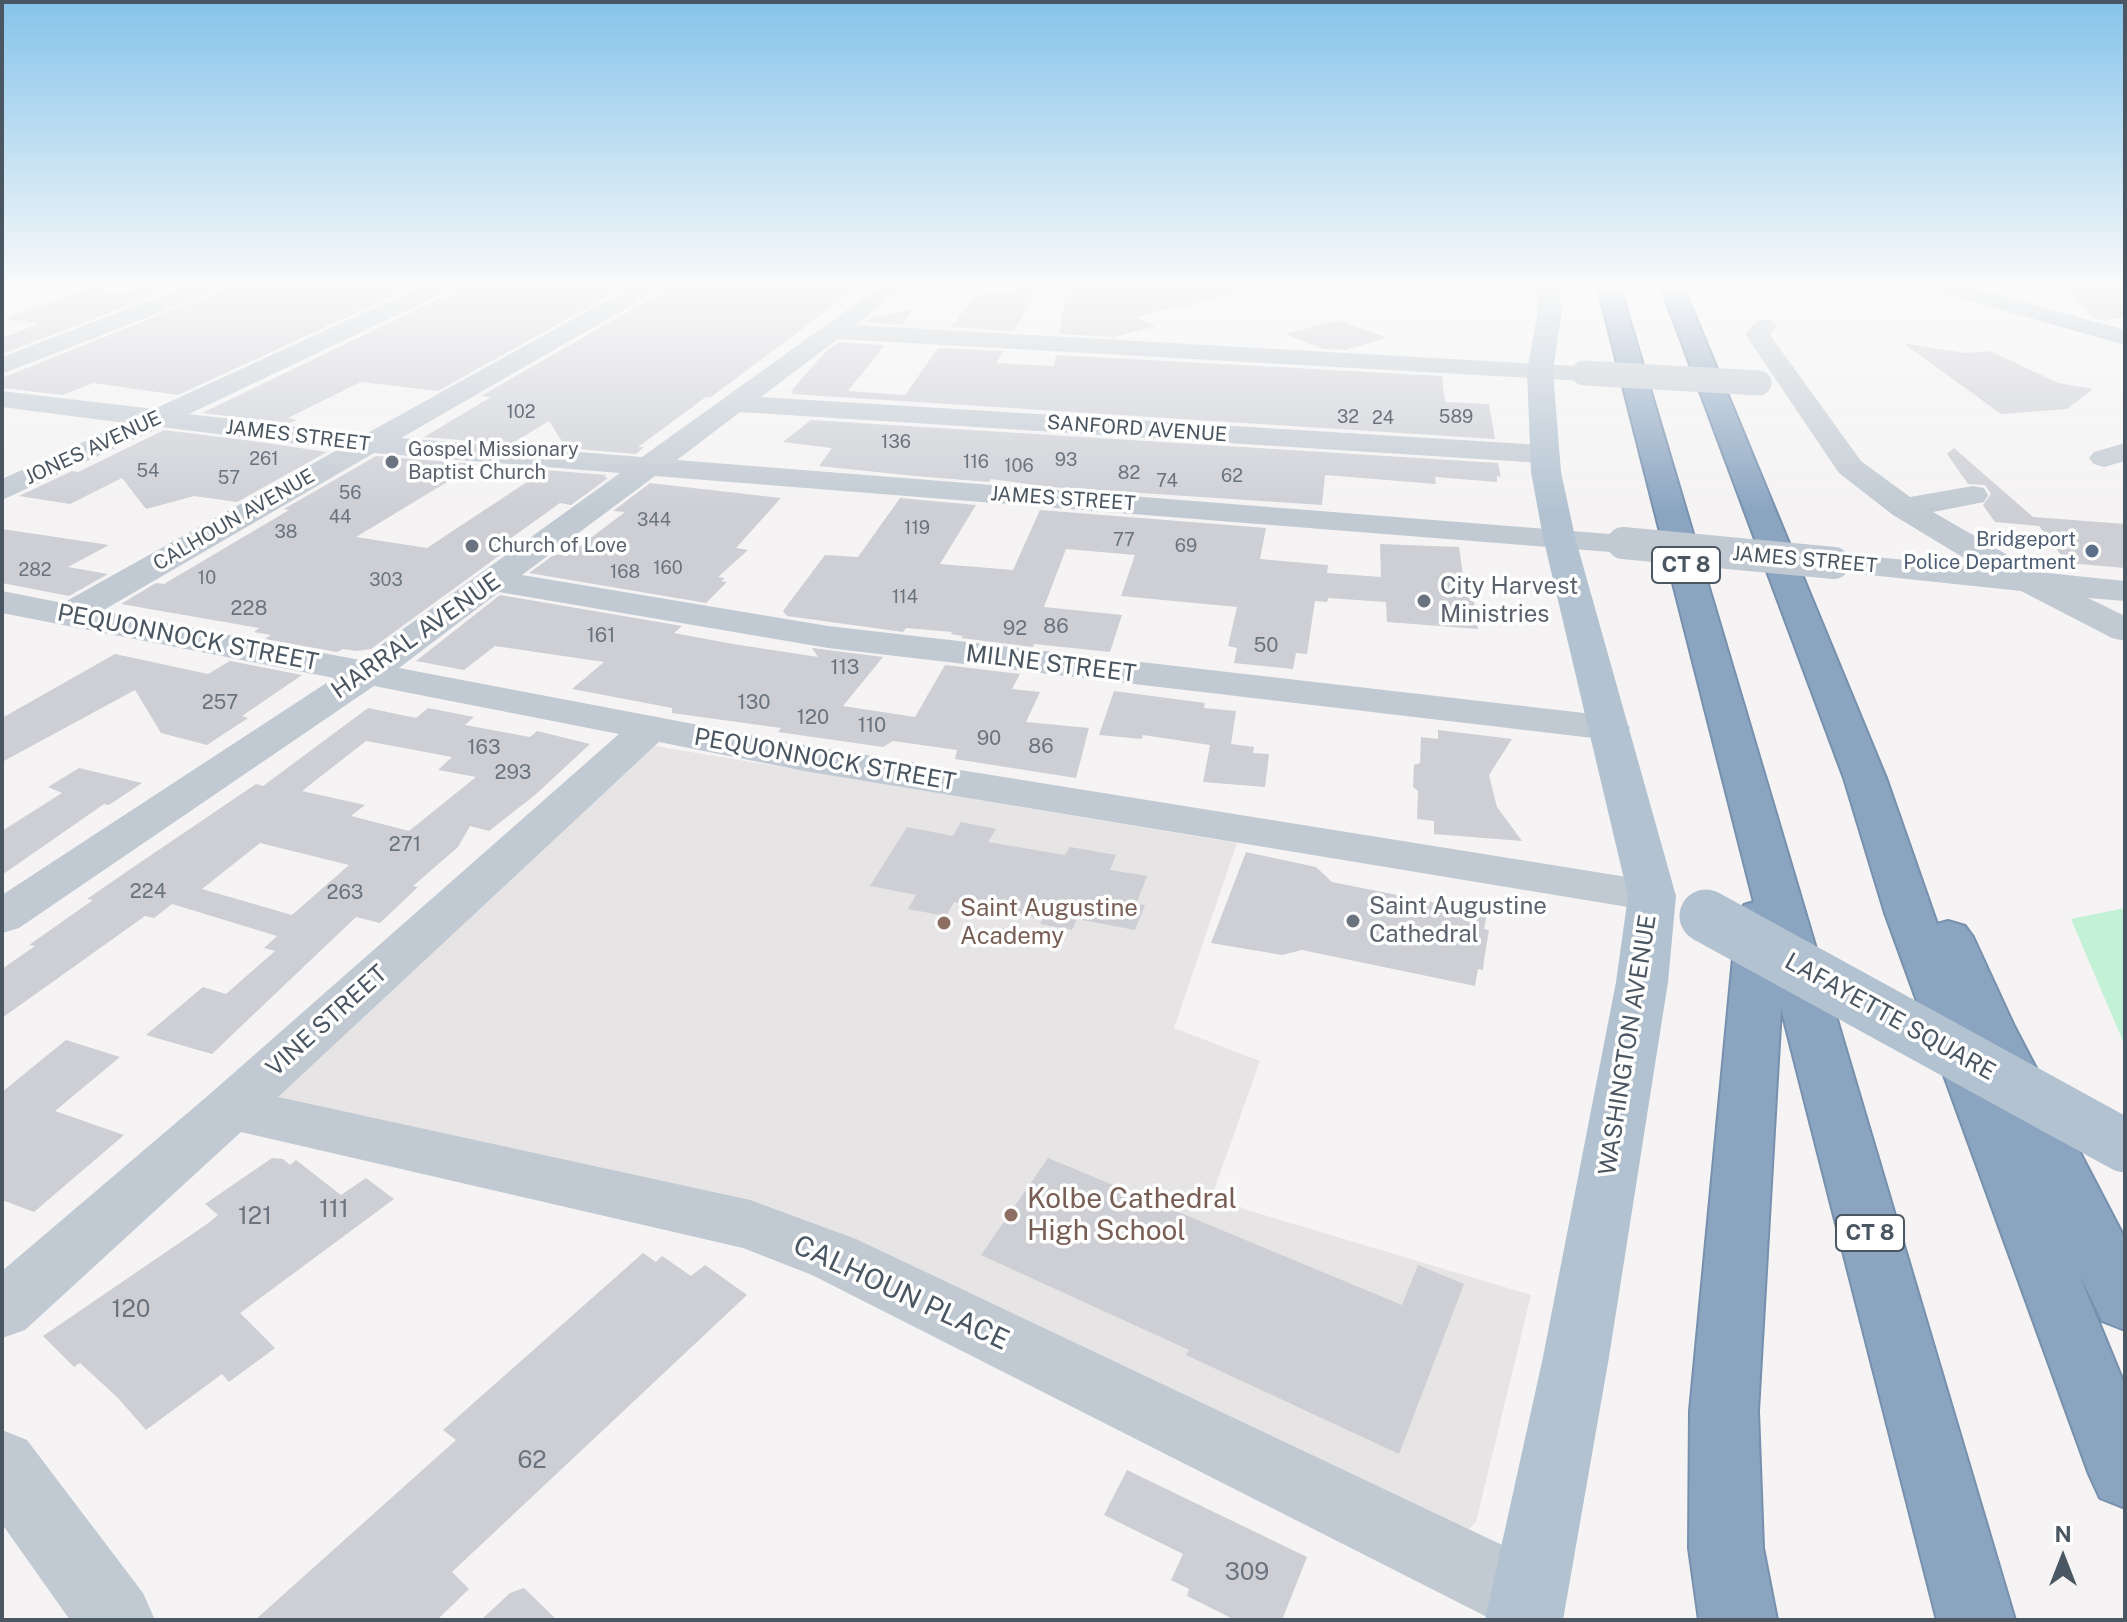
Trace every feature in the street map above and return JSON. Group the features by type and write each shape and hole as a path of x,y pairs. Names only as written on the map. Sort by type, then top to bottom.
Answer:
{"highway":[{"name":"CT 8","path":"1629,360 1976,1620"},
{"path":"1701,360 1865,778 1909,913 2125,1474"},
{"path":"1865,778 1907,851 1988,1026 2125,1302"},
{"path":"1738,1620 1726,1548 1724,1411 1739,1174 1757,993 1764,846"}],"main road":[{"name":"WASHINGTON AVENUE","path":"1526,1608 1576,1357 1642,982 1652,896 1559,537 1543,454 1542,360"},
{"name":"LAFAYETTE SQUARE","path":"1652,896 1706,916 2125,1146"}],"street":[{"name":"JONES AVENUE","path":"2,491 283,360"},
{"name":"CALHOUN AVENUE","path":"2,630 63,614 517,360"},
{"name":"HARRAL AVENUE","path":"2,917 367,673 792,360"},
{"path":"1340,360 1775,384"},
{"path":"1766,360 1775,384 1850,467 1904,508 2027,581 2125,630"},
{"name":"JAMES STREET","path":"2,399 366,444 1559,537 2125,591"},
{"name":"SANFORD AVENUE","path":"731,403 1543,454"},
{"path":"1904,508 1973,495"},
{"name":"MILNE STREET","path":"495,581 828,637 1610,728"},
{"name":"PEQUONNOCK STREET","path":"2,602 819,760 1652,896"},
{"name":"VINE STREET","path":"2,1310 231,1108 649,729"},
{"name":"CALHOUN PLACE","path":"231,1108 750,1225 834,1257 1526,1608"},
{"path":"2,1464 116,1620"}],"shaded area":[{"name":"Kolbe Cathedral High School","path":"655,746 1237,843 1174,1028 1260,1061 1214,1190 1227,1201 1247,1210 1531,1295 1476,1522 1465,1533 833,1234 271,1099"}],"green space":[{"path":"2125,908 2125,1046 2071,919"}],"building":[{"path":"48,360 255,360 178,395 93,383 63,395 2,388 2,378"},
{"path":"313,360 494,360 438,391 361,382 288,418 297,420 290,423 202,413"},
{"path":"544,360 761,360 638,447 644,447 636,454 566,448 549,421 511,444 424,437 491,397 481,396"},
{"path":"818,360 873,360 848,391 905,395 930,360 998,360 996,363 1054,366 1055,360 1142,360 1442,376 1445,402 1489,404 1495,439 791,394 794,392 791,391"},
{"path":"1926,360 2008,360 2058,383 2093,389 2067,409 2001,414"},
{"path":"811,420 1498,463 1501,477 1497,476 1497,482 1435,477 1436,484 1325,475 1322,505 1050,487 991,479 989,482 915,476 819,466 832,448 783,442"},
{"path":"164,430 327,452 237,502 194,496 146,509 122,478 70,504 19,496 72,471 78,472"},
{"name":"Bridgeport Police Department","path":"1954,448 2033,517 2125,524 2125,568 2067,563 2039,526 1995,522 1983,505 1991,494 1985,485 1968,484 1947,454"},
{"path":"376,456 477,464 356,537 427,548 545,470 607,475 604,477 608,478 571,505 560,503 500,546 511,547 371,649 343,649 337,652 265,639 271,635 254,632 259,628 121,604 156,583 164,584"},
{"path":"650,483 781,498 736,548 748,550 718,577 725,578 721,581 727,582 706,603 529,573 555,554 567,556 625,512 613,511"},
{"path":"900,498 976,505 940,564 1013,570 1040,510 1266,528 1260,559 1328,565 1327,573 1381,577 1380,544 1459,547 1464,582 1471,583 1478,629 1387,622 1386,602 1328,598 1327,602 1315,601 1307,654 1296,653 1293,669 1234,663 1237,648 1228,646 1237,607 1121,596 1135,555 1066,549 1044,607 1122,615 1110,652 1034,644 1033,647 961,638 963,636 952,632 906,628 903,632 787,616 783,611 825,555 858,557"},
{"path":"2,529 109,545 68,567 108,574 69,596 2,583"},
{"path":"500,595 682,626 674,633 733,644 818,657 812,648 883,657 843,706 915,717 945,665 1020,674 1012,689 1040,692 1026,722 1089,728 1076,778 955,759 957,750 893,741 883,747 778,732 781,728 672,713 672,708 572,689 604,662 495,646 464,670 416,661"},
{"path":"115,654 208,674 230,661 302,675 242,716 248,718 207,745 161,733 135,690 2,762 2,718"},
{"path":"1114,691 1205,703 1204,708 1236,711 1231,744 1254,747 1253,753 1269,754 1265,787 1203,782 1210,745 1143,735 1142,739 1099,735"},
{"path":"368,708 416,718 428,708 474,717 465,725 530,737 537,731 590,744 535,795 489,831 470,826 458,847 413,886 418,887 380,923 356,917 212,1054 146,1035 203,987 226,994 275,951 264,948 277,936 172,904 154,918 145,916 2,1018 2,969 35,946 29,945 132,868 256,784 263,786","holes":["366,741 452,757 438,770 476,777 409,831 351,816 365,805 302,791","260,843 349,865 292,915 202,889"]},
{"path":"1438,730 1512,739 1489,775 1497,807 1522,841 1434,834 1434,821 1417,819 1418,791 1413,787 1414,765 1420,763 1421,737 1438,739"},
{"path":"79,768 142,783 109,805 104,804 2,875 2,831 62,793 48,787"},
{"path":"961,822 996,829 988,842 1065,855 1070,847 1116,855 1110,870 1147,876 1136,904 1145,905 1135,930 1077,919 1072,930 1040,924 1043,919 954,902 946,916 908,909 916,895 870,886 907,827 953,836"},
{"name":"Saint Augustine Cathedral","path":"1246,852 1316,867 1332,882 1487,913 1484,929 1489,930 1483,970 1478,969 1475,986 1302,950 1282,955 1211,943"},
{"path":"66,1040 120,1057 55,1111 124,1135 34,1212 2,1200 2,1092"},
{"path":"272,1158 283,1159 290,1165 296,1160 341,1195 366,1178 394,1199 240,1313 275,1348 229,1382 222,1374 146,1430 118,1398 80,1363 74,1367 43,1336 207,1224 218,1215 205,1204"},
{"path":"1048,1158 1402,1305 1418,1265 1464,1284 1399,1454 1186,1355 1189,1350 981,1255"},
{"path":"643,1253 656,1262 662,1256 691,1276 705,1265 747,1295 452,1572 469,1589 437,1620 255,1620 456,1440 443,1430"},
{"path":"1127,1470 1307,1557 1282,1620 1235,1620 1187,1596 1189,1589 1171,1580 1183,1554 1104,1515"},
{"path":"524,1588 557,1620 481,1620 510,1593"}],"place":[{"name":"Gospel Missionary Baptist Church","path":"392,462"},
{"name":"Church of Love","path":"472,546"},
{"name":"Bridgeport Police Department","path":"2092,551"},
{"name":"City Harvest Ministries","path":"1424,601"},
{"name":"Saint Augustine Cathedral","path":"1353,921"},
{"name":"Saint Augustine Academy","path":"944,923"},
{"name":"Kolbe Cathedral High School","path":"1011,1215"}]}
